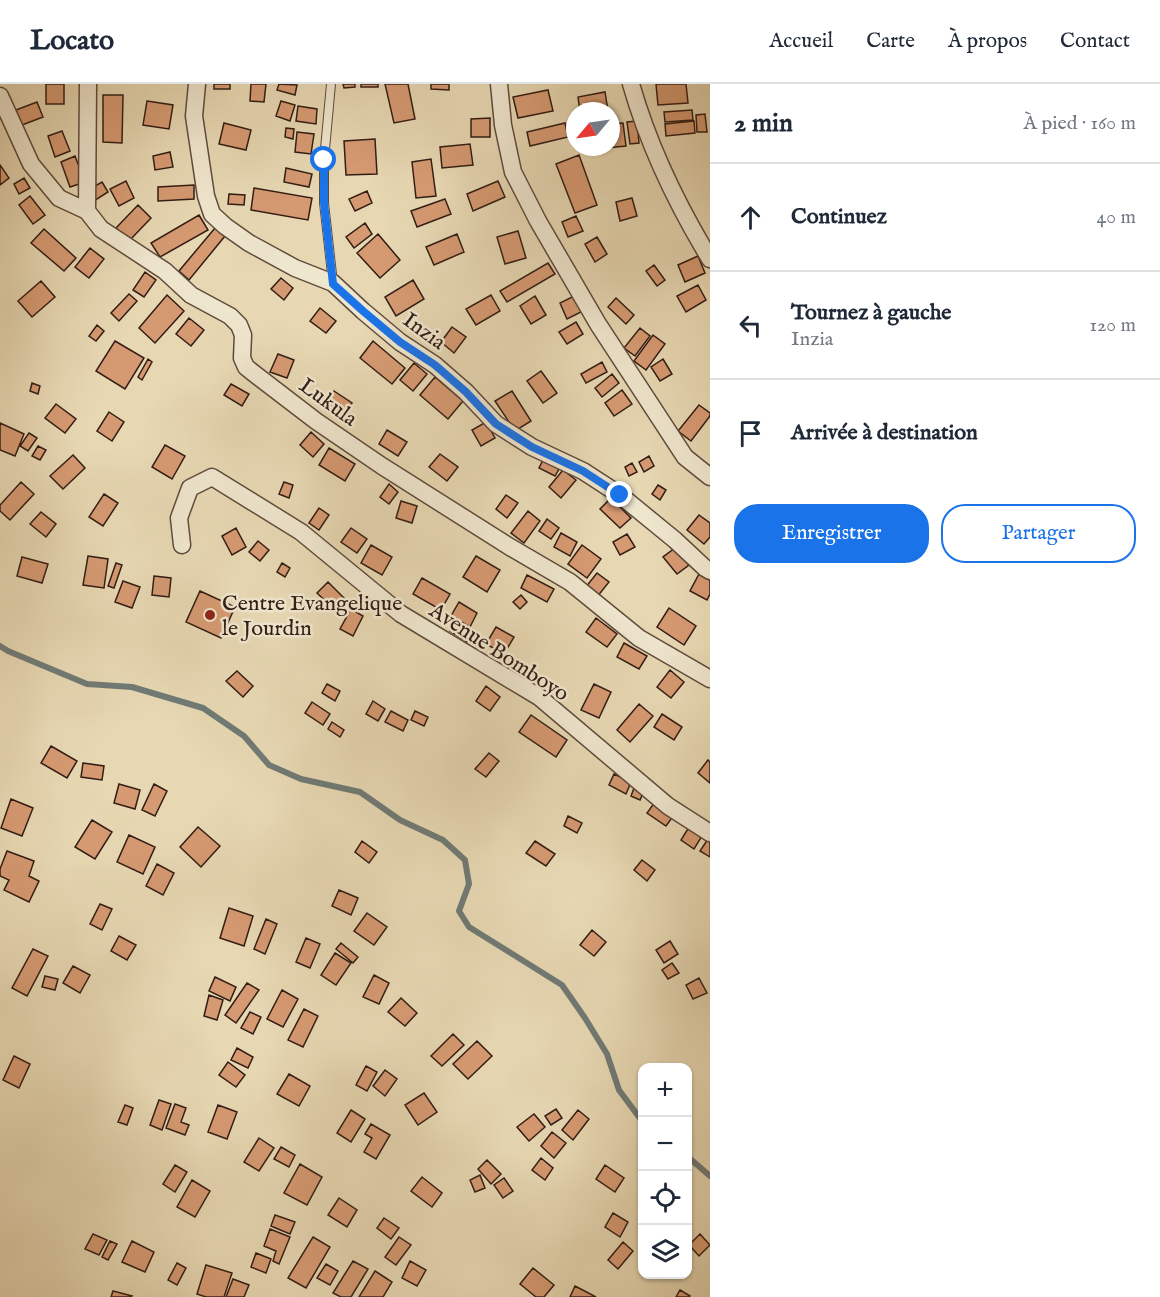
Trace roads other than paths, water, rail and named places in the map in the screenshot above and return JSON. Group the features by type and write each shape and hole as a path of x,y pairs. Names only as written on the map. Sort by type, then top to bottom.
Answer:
{"street":[{"path":"87,211 88,84"},
{"name":"Inzia","path":"197,84 194,116 206,196 212,214 249,243 295,268 333,284 400,342 435,365 466,392 496,424 532,447 583,471 620,495 710,571"},
{"path":"499,84 503,125 513,172 537,221 598,324 685,457 710,477"},
{"path":"631,84 657,158 687,221 710,259"},
{"name":"Lukula","path":"0,96 31,164 59,198 87,211 101,229 165,271 191,295 230,316 239,325 243,335 242,358 246,367 299,408 382,466 570,582 639,638 710,679"},
{"name":"Avenue Bomboyo","path":"182,545 179,518 190,488 212,477 301,532 401,614 539,697 668,806 710,833"}],"lane":[{"path":"331,84 324,160 324,203 333,284"}],"waterway":[{"path":"0,646 87,684 132,687 203,708 244,736 269,765 301,779 360,792 400,820 443,840 465,860 469,884 459,911 469,927 562,985 607,1054 619,1090 639,1117"},
{"path":"692,1160 710,1176"}],"place":[{"name":"Centre Evangelique le Jourdin","path":"210,615"}]}
